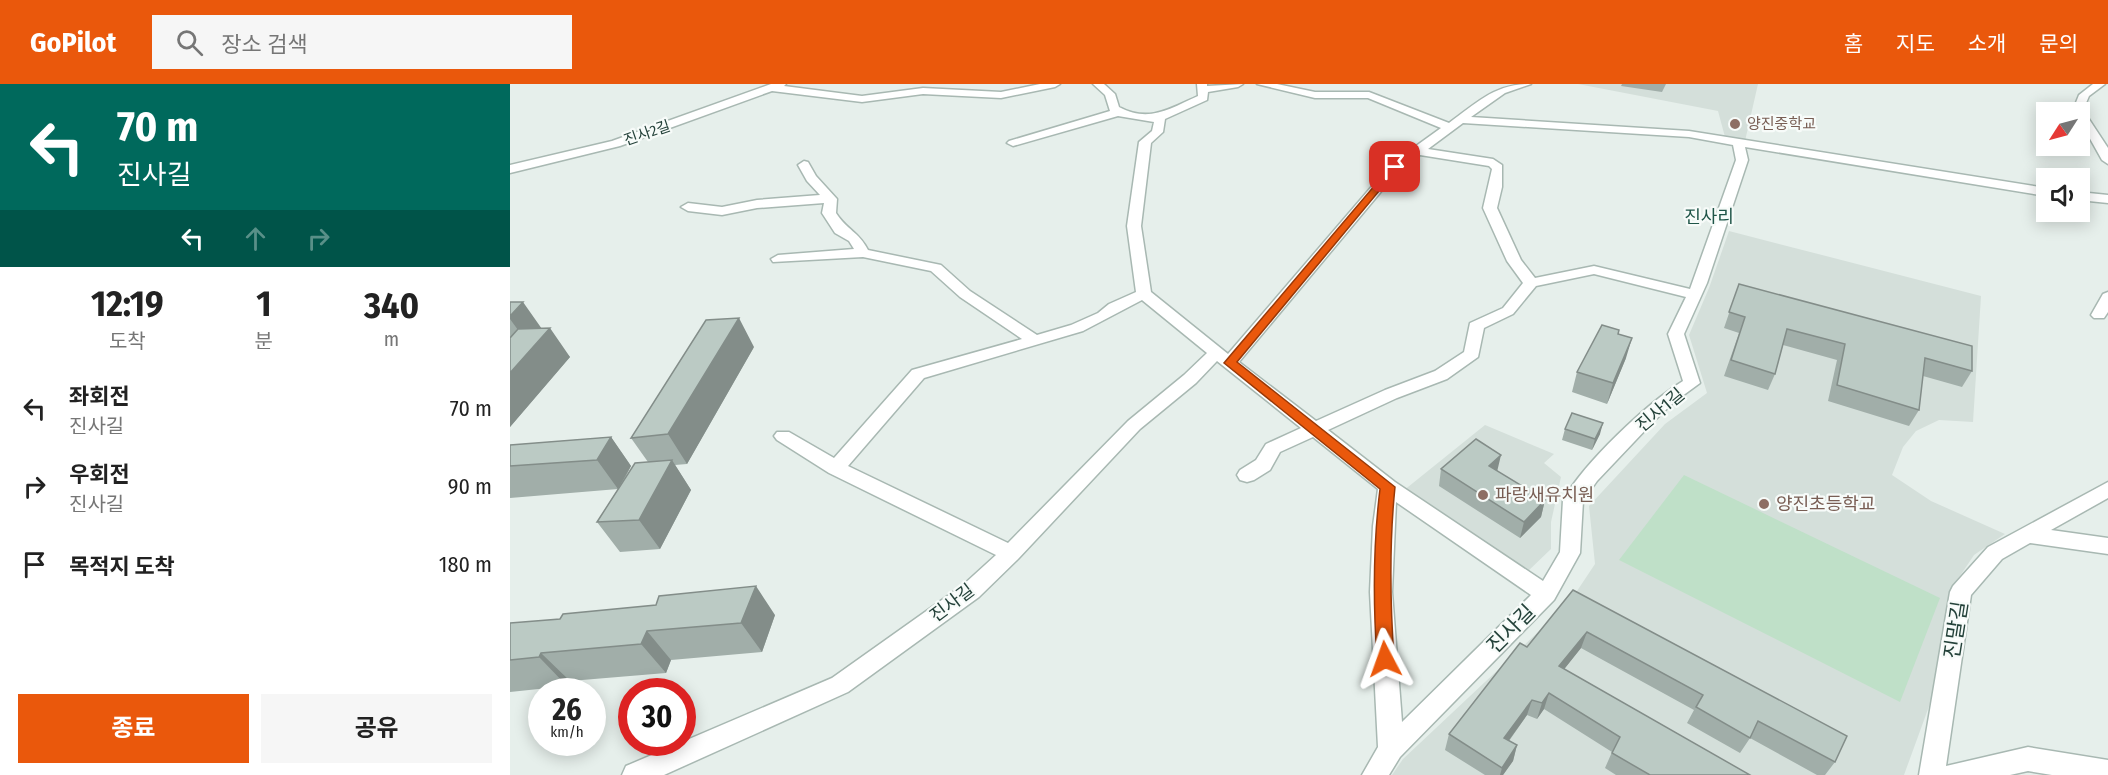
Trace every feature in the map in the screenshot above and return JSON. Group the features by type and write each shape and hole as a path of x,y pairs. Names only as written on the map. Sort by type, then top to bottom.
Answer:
{"street":[{"path":"777,86 834,98 862,99 923,91 1001,95 1055,84"},
{"path":"1098,84 1110,94 1114,109 1160,119"},
{"path":"836,468 918,374 1077,328 1103,316 1114,307 1144,294 1134,226 1145,142 1157,132 1160,117 1203,98 1202,87 1238,84"},
{"path":"1262,84 1315,95 1368,89 1455,124 1659,132 1738,142 2036,191"},
{"name":"진사길","path":"635,775 840,685 971,591 1011,554 1134,425 1190,379 1223,358 1395,167 1501,91 1526,84"},
{"name":"진사2길","path":"510,169 616,144 777,86"},
{"path":"2108,89 2097,86 2087,90 2080,98 2078,110 2094,132 2108,160"},
{"path":"1013,144 1120,112"},
{"name":"진사1길","path":"1546,594 1570,553 1573,500 1590,476 1646,419 1668,398 1692,383 1676,334 1694,295 1742,160 1738,142"},
{"path":"1418,151 1493,163 1498,168 1490,208 1514,261 1530,283"},
{"path":"804,165 811,178 831,199"},
{"path":"1998,173 2010,187"},
{"path":"1987,194 2008,194 2010,187"},
{"path":"2090,198 2108,200"},
{"path":"688,207 722,211 758,204 831,199"},
{"path":"831,199 829,213 840,230 855,238 863,253"},
{"path":"778,259 863,253 936,268 965,294 1033,339"},
{"path":"1247,474 1263,465 1273,448 1390,394 1441,375 1472,354 1476,326 1508,311 1530,283 1594,270 1694,295"},
{"name":"진사길","path":"1144,294 1388,487 1546,594 1391,749 1375,775"},
{"path":"2099,315 2108,297"},
{"path":"783,436 836,468 1011,554"},
{"path":"1388,487 1383,526 1381,592 1391,749"},
{"name":"진말길","path":"1932,775 1961,592 1995,554 2108,489"},
{"path":"2028,535 2108,546"},
{"path":"1955,775 2028,759 2108,772"}],"shaded area":[{"name":"양진중학교","path":"1578,84 1758,84 1745,141 1725,137 1718,111"},
{"name":"양진초등학교","path":"1729,231 1981,296 1973,422 1939,420 1916,431 1903,447 1892,475 1931,501 2005,534 1974,555 1952,588 1953,620 1932,698 1904,775 1392,775 1403,759 1569,603 1595,564 1589,506 1665,424 1707,393 1689,335"},
{"name":"파랑새유치원","path":"1485,425 1554,454 1544,463 1561,477 1551,522 1551,549 1526,573 1403,491"}],"green space":[{"path":"1684,475 1940,598 1900,702 1619,560"}],"building":[{"path":"1739,284 1972,346 1972,371 1925,358 1919,410 1837,385 1845,344 1787,329 1775,374 1731,360 1745,317 1729,312"},
{"path":"510,302 523,302 510,316"},
{"path":"739,318 668,434 631,438 706,320"},
{"path":"1602,325 1619,330 1618,334 1632,338 1613,383 1577,372"},
{"path":"550,328 510,373 510,338 518,329"},
{"path":"1572,413 1603,423 1595,439 1565,429"},
{"path":"611,437 597,460 510,466 510,445"},
{"path":"1476,439 1501,455 1489,466 1545,500 1524,522 1441,469"},
{"path":"672,460 639,520 597,522 635,463"},
{"path":"756,586 741,623 647,631 641,644 541,653 539,657 510,660 510,623 560,619 563,614 656,605 659,596"},
{"path":"1573,590 1847,736 1835,762 1758,721 1750,738 1696,707 1703,695 1587,632 1559,666 1750,775 1650,775 1612,753 1620,737 1549,693 1542,703 1532,700 1504,738 1517,745 1502,768 1449,734 1520,643 1527,647"}],"place":[{"name":"양진중학교","path":"1735,124"},
{"name":"파랑새유치원","path":"1483,495"},
{"name":"양진초등학교","path":"1764,504"}],"district":[{"name":"진사리","path":"1709,217"}],"route":[{"path":"1385,659 1381,592 1383,526 1388,487 1230,363 1395,167"}]}
